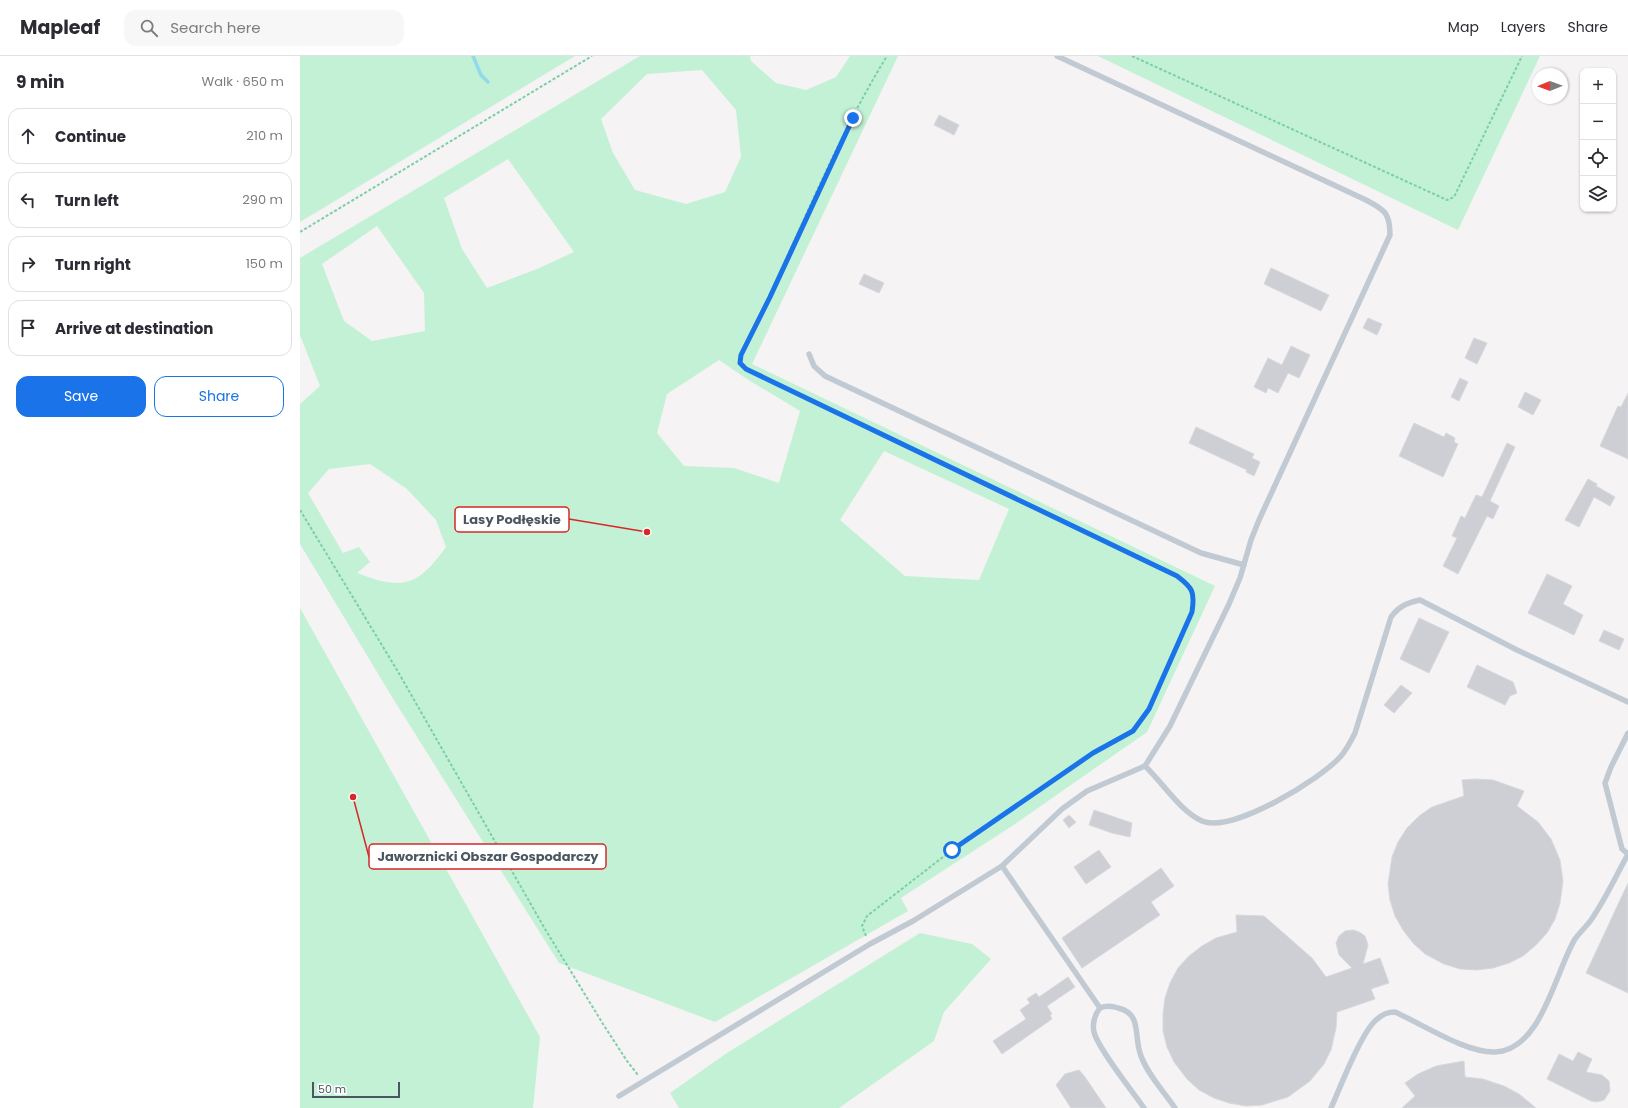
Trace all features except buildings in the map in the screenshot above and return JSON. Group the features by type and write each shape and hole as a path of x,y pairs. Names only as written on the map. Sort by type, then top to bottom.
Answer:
{"lane":[{"path":"619,1096 870,944 913,921 1002,866 1062,809 1087,791 1145,766 1170,726 1229,604 1259,520 1390,235 1390,219 1381,208 1057,56"},
{"path":"809,354 814,366 825,376 1201,553 1244,565"},
{"path":"1145,766 1188,813 1203,822 1224,822 1245,817 1268,807 1330,766 1349,746 1355,733 1391,617 1397,609 1407,603 1420,600 1517,650 1628,702"},
{"path":"1331,1108 1365,1035 1375,1020 1387,1012 1395,1012 1470,1048 1484,1052 1497,1052 1518,1045 1529,1034 1539,1019 1575,939 1591,920 1628,854 1622,850 1605,783 1611,767 1628,734"},
{"path":"1002,866 1100,1008"},
{"path":"1144,1108 1103,1049 1094,1031 1096,1012 1100,1008 1115,1007 1127,1010 1134,1018 1137,1042 1141,1057 1173,1107"}],"path":[{"path":"300,232 592,56"},
{"path":"870,944 862,926 867,916 952,850 1093,753 1133,731 1149,709 1192,612 1194,598 1190,586 1170,572 746,369 740,363 741,355 770,297 835,155 873,78 887,56"},
{"path":"1132,56 1446,200 1454,198 1522,56"},
{"path":"300,510 397,670 544,929 623,1055 644,1081"}],"green space":[{"path":"300,56 575,56 300,222"},
{"path":"640,56 750,56 751,61 776,83 806,90 836,77 850,56 898,56 752,364 1215,586 1147,732 1015,824 901,898 908,911 715,1022 559,963 392,697 300,544 300,404 320,386 300,335 300,258","holes":["702,70 736,110 741,157 725,192 686,204 635,190 613,153 601,119 647,74","508,159 574,252 537,269 487,288 462,249 444,198","377,226 424,293 425,331 372,341 344,321 322,264","719,360 800,411 779,483 734,468 684,466 657,433 667,394","884,451 1009,509 979,580 905,576 840,520","370,464 407,489 436,520 446,547 427,570 418,577 408,581 398,583 386,582 357,573 370,562 359,547 343,553 308,493 329,469"]},
{"path":"1098,56 1540,56 1534,68 1532,68 1532,73 1458,230"},
{"path":"300,608 540,1037 533,1108 300,1108"},
{"path":"920,933 972,944 991,959 944,1012 934,1041 839,1108 679,1108 670,1093 727,1053"}],"waterway":[{"path":"473,56 481,75 488,82"}],"place":[{"name":"Lasy Podłęskie","path":"647,532"},
{"name":"Jaworznicki Obszar Gospodarczy","path":"353,797"}],"route":[{"path":"853,118 770,297 741,355 740,363 746,369 1144,558 1177,576 1190,586 1194,598 1192,612 1149,709 1133,731 1093,753 952,850"}]}
